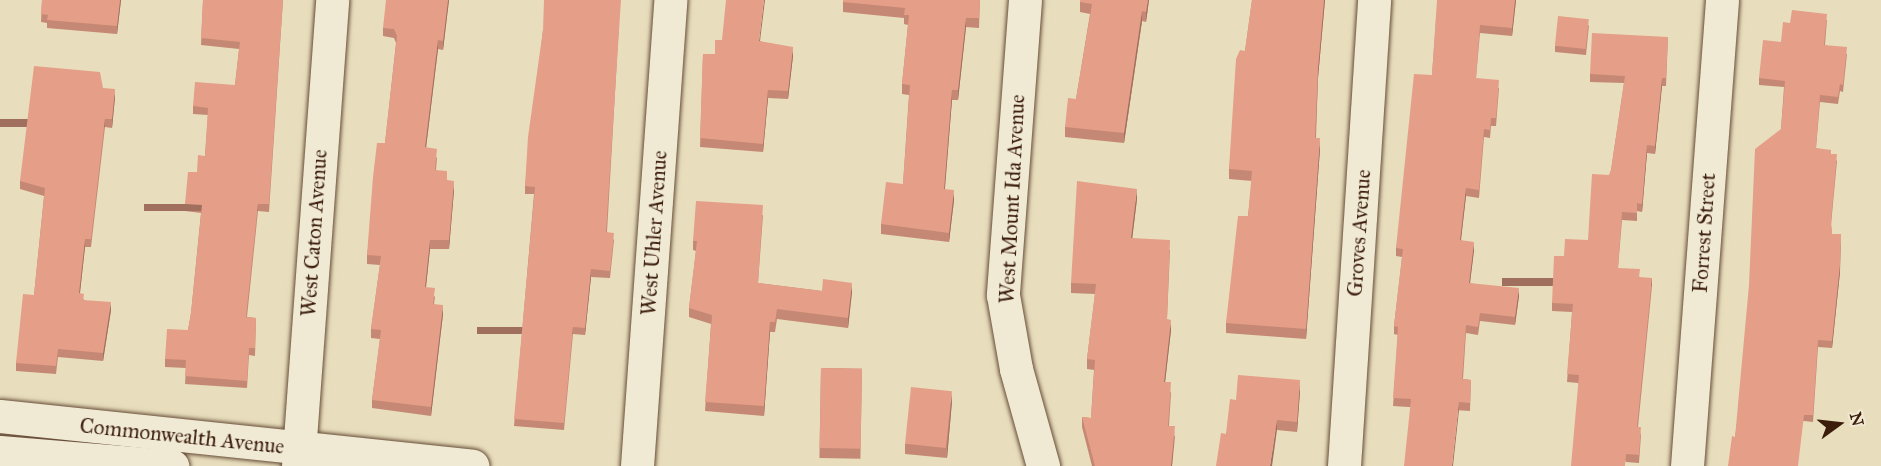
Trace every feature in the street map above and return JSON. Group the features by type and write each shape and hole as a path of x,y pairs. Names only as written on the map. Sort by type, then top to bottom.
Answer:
{"street":[{"name":"West Caton Avenue","path":"298,457 332,0"},
{"name":"West Uhler Avenue","path":"637,466 670,0"},
{"name":"West Mount Ida Avenue","path":"1024,0 1003,295 1016,369 1043,466"},
{"name":"Groves Avenue","path":"1344,466 1374,0"},
{"name":"Forrest Street","path":"1687,466 1722,0"},
{"name":"Commonwealth Avenue","path":"0,416 166,455 172,466"},
{"name":"Commonwealth Avenue","path":"0,452 298,457 472,466"}],"building":[{"path":"42,0 120,0 117,26 47,20 48,15 41,14"},
{"path":"203,0 283,0 269,204 258,204 246,317 256,318 255,348 249,348 247,381 185,376 186,360 165,359 167,329 188,330 191,313 202,205 185,204 188,172 197,172 198,155 205,156 208,108 193,106 195,82 235,85 240,42 201,38"},
{"path":"386,0 448,0 443,41 438,40 425,147 437,149 435,170 447,171 447,180 454,181 449,240 430,240 425,287 435,288 433,304 443,305 431,407 372,400 381,330 371,329 381,256 367,255 377,143 385,143 397,36 394,29 383,28"},
{"path":"544,0 621,0 606,232 614,233 610,271 591,269 585,328 573,327 564,423 514,419 535,187 525,186 528,137 543,30"},
{"path":"726,0 764,0 759,41 793,47 788,91 768,90 763,144 700,138 703,54 715,54 715,40 722,40"},
{"path":"843,0 980,0 979,18 966,18 958,90 952,90 944,189 954,190 949,233 881,224 886,182 903,184 910,85 902,84 909,15 904,15 905,8 843,2"},
{"path":"1080,0 1148,0 1146,12 1142,11 1124,133 1065,127 1068,98 1076,99 1092,4 1080,2"},
{"path":"1252,0 1324,0 1315,138 1320,138 1306,329 1226,323 1238,216 1248,216 1252,171 1229,169 1236,59 1240,50 1245,51"},
{"path":"1437,0 1515,0 1512,28 1480,25 1476,78 1499,80 1496,118 1491,118 1490,130 1484,129 1479,190 1466,188 1460,240 1474,242 1469,283 1519,288 1515,317 1480,313 1478,327 1466,325 1462,379 1471,380 1470,403 1459,402 1452,466 1404,466 1411,399 1393,398 1398,327 1394,326 1403,249 1396,248 1414,74 1432,75"},
{"path":"1792,10 1827,14 1824,45 1847,47 1843,85 1840,84 1838,97 1820,95 1816,148 1831,150 1831,154 1837,154 1831,221 1832,234 1841,234 1832,341 1818,340 1813,415 1804,415 1798,466 1728,466 1732,436 1735,437 1749,285 1755,149 1781,129 1785,81 1759,78 1763,40 1781,42 1783,22 1790,23"},
{"path":"1558,16 1589,19 1586,49 1555,46"},
{"path":"1592,33 1668,37 1666,78 1662,78 1655,146 1647,145 1642,204 1637,203 1637,213 1622,212 1618,268 1640,269 1639,277 1652,278 1637,427 1641,427 1639,455 1626,454 1625,466 1571,466 1579,375 1567,374 1573,304 1552,303 1554,256 1564,256 1565,239 1588,240 1592,174 1609,175 1611,170 1625,76 1590,74"},
{"path":"34,66 100,72 103,88 115,89 112,119 105,119 91,239 85,239 79,293 84,294 83,300 111,302 103,353 58,349 56,366 16,363 23,294 34,295 45,188 20,181"},
{"path":"1077,181 1137,189 1131,238 1170,240 1167,319 1171,320 1164,382 1171,382 1168,426 1175,426 1171,466 1095,466 1082,417 1091,418 1095,360 1087,359 1096,284 1071,283"},
{"path":"696,201 763,205 758,283 822,291 823,279 852,283 848,318 777,309 775,322 770,322 764,406 705,402 712,315 689,308 697,241 693,241"},
{"path":"821,368 862,369 861,449 820,448"},
{"path":"1238,375 1300,380 1297,422 1277,420 1270,466 1216,466 1221,433 1226,434 1230,399 1236,400"},
{"path":"911,387 952,391 946,448 905,444"}]}
